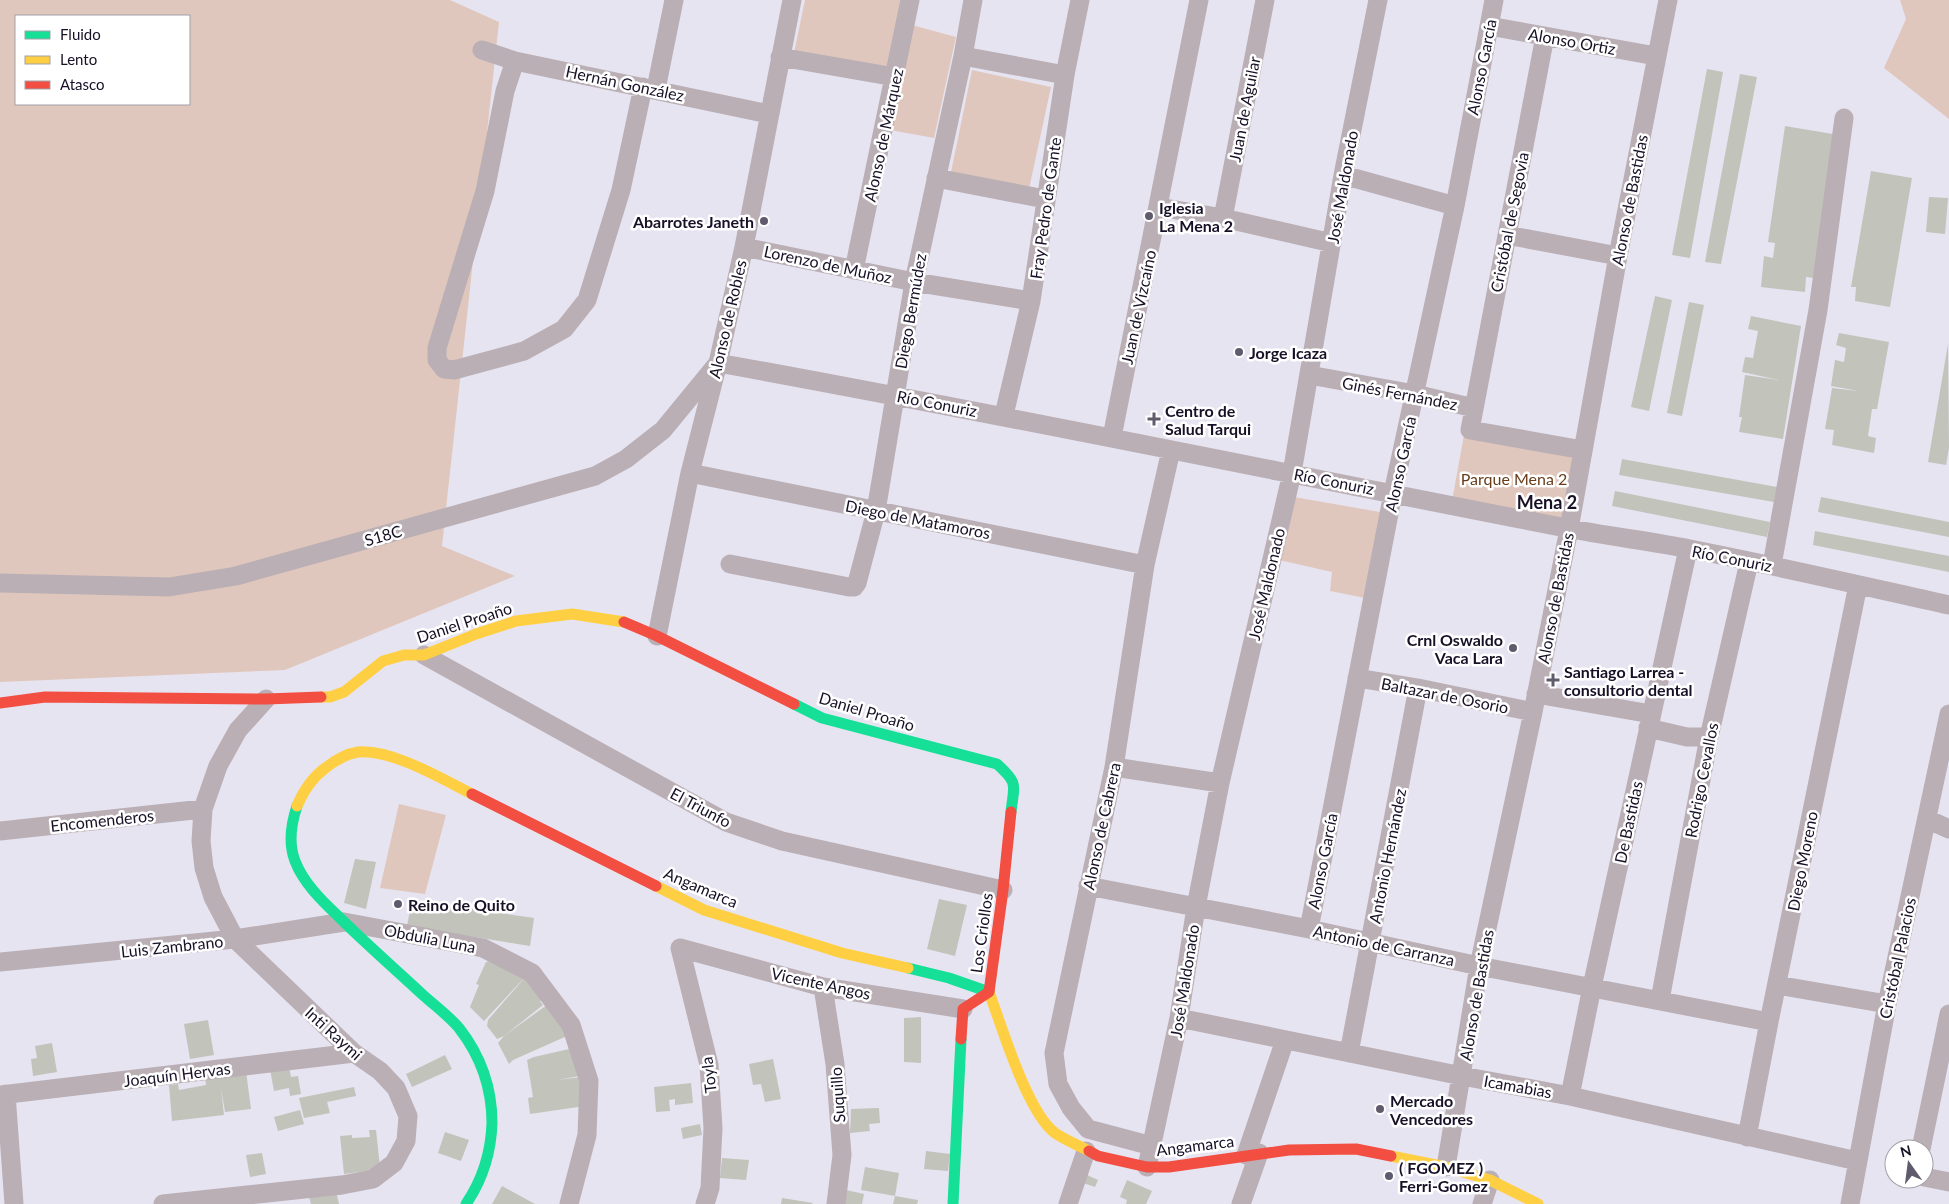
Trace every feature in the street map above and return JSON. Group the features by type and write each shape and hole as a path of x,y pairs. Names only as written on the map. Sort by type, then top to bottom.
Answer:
{"street":[{"path":"515,61 505,91 485,191 436,348 437,360 444,369 454,370 524,352 564,329 587,300 621,190 674,0"},
{"name":"Alonso de Robles","path":"657,636 690,473 744,247 792,0"},
{"name":"Alonso de Márquez","path":"854,270 910,0"},
{"name":"Diego Bermúdez","path":"730,564 849,587 854,587 861,572 876,511 914,282 963,56 973,0"},
{"name":"Fray Pedro de Gante","path":"1004,415 1031,302 1045,199 1065,76 1080,0"},
{"name":"Juan de Vizcaíno","path":"1112,437 1199,0"},
{"name":"Juan de Aguilar","path":"1223,218 1265,0"},
{"name":"José Maldonado","path":"1147,1167 1179,1018 1196,906 1220,783 1292,473 1343,175 1378,0"},
{"name":"Alonso García","path":"1310,928 1393,493 1455,206 1494,0"},
{"name":"Alonso de Bastidas","path":"1446,1167 1480,966 1535,703 1618,256 1668,0"},
{"name":"Alonso Ortiz","path":"1489,26 1656,56"},
{"name":"Cristóbal de Segovia","path":"1474,408 1545,36"},
{"name":"Hernán González","path":"482,50 515,61 769,114"},
{"path":"963,56 1065,76"},
{"path":"780,57 895,77"},
{"path":"1772,565 1818,310 1844,118"},
{"path":"1343,175 1455,206"},
{"path":"936,178 1045,199"},
{"path":"1159,207 1223,218 1332,242"},
{"path":"1506,235 1618,256"},
{"name":"Lorenzo de Muñoz","path":"744,247 914,282 1031,302"},
{"name":"Río Conuriz","path":"718,362 1004,415 1569,528 1772,565 1949,605"},
{"name":"S18C","path":"0,583 169,587 236,576 595,476 626,459 663,430 718,362"},
{"name":"Ginés Fernández","path":"1310,376 1414,394 1474,408 1470,430 1583,450"},
{"name":"Alonso de Cabrera","path":"1152,1146 1088,1129 1071,1108 1058,1084 1054,1053 1114,767 1146,565 1172,450"},
{"name":"Diego de Matamoros","path":"690,473 1146,565"},
{"name":"De Bastidas","path":"1570,1096 1688,549"},
{"name":"Rodrigo Cevallos","path":"1660,1000 1709,737 1749,562"},
{"name":"Diego Moreno","path":"1747,1137 1858,585"},
{"name":"Daniel Proaño","path":"0,703 45,697 266,699 330,697 344,692 383,661 404,655 424,655 476,634 516,621 572,614 622,620 822,718 997,764 1009,775"},
{"name":"El Triunfo","path":"424,655 726,822 782,841 1004,890"},
{"name":"Baltazar de Osorio","path":"1357,678 1650,721"},
{"name":"Antonio Hernández","path":"1349,1053 1418,688"},
{"name":"Inti Raymi","path":"164,1204 342,1185 373,1179 394,1163 406,1141 408,1116 396,1088 380,1072 354,1053 235,939 213,897 204,868 201,841 203,809 218,766 238,730 266,699"},
{"name":"Cristóbal Palacios","path":"1850,1204 1887,1004 1927,819 1947,739 1949,714"},
{"path":"1650,721 1687,737 1709,737"},
{"name":"Angamarca","path":"466,1204 484,1171 491,1143 493,1114 488,1087 480,1062 457,1026 344,922 309,884 298,868 292,849 292,822 309,783 332,762 354,752 381,754 424,770 704,910 842,953 949,978 989,992 1026,1090 1041,1118 1055,1133 1086,1151 1125,1163 1147,1167 1169,1167 1252,1154 1322,1148 1356,1149 1446,1167 1490,1180 1538,1204"},
{"path":"1114,767 1220,783"},
{"name":"Los Criollos","path":"963,1010 989,992 1004,890 1014,783 1009,775"},
{"name":"Encomenderos","path":"0,831 203,809"},
{"path":"1927,819 1949,829"},
{"name":"Antonio de Carranza","path":"1088,886 1310,928 1480,966 1769,1022"},
{"name":"Luis Zambrano","path":"0,962 235,939 344,922"},
{"name":"Obdulia Luna","path":"344,922 483,948 532,973 571,1025 589,1081 587,1135 569,1204"},
{"name":"Vicente Angos","path":"680,948 823,987 963,1010"},
{"name":"Toyla","path":"680,948 709,1065 713,1128 710,1188 706,1204"},
{"path":"1777,985 1887,1004"},
{"name":"Suquillo","path":"823,987 835,1064 842,1155 836,1204"},
{"path":"953,1204 963,1010"},
{"path":"1923,1139 1949,1014"},
{"name":"Icamabias","path":"1179,1018 1462,1076 1570,1096 1857,1162"},
{"path":"1241,1204 1252,1154 1285,1040"},
{"name":"Joaquín Hervas","path":"3,1094 354,1053"},
{"path":"3,1094 14,1204"},
{"path":"1068,1204 1086,1151"},
{"path":"1934,1179 1949,1182"},
{"path":"1482,1204 1490,1180"}],"green space":[{"path":"0,0 450,0 499,22 442,546 515,576 285,670 0,682"},
{"path":"805,0 901,0 890,67 794,53"},
{"path":"1900,0 1949,0 1949,119 1884,68 1906,19"},
{"path":"912,25 956,37 934,138 890,130"},
{"path":"972,70 1051,87 1029,189 951,172"},
{"name":"Parque Mena 2","path":"1464,435 1576,456 1564,521 1452,501"},
{"path":"1294,497 1380,512 1365,598 1330,591 1332,572 1279,560"},
{"path":"399,804 446,815 425,894 380,888"}],"building":[{"path":"1707,69 1723,72 1690,258 1672,255"},
{"path":"1740,74 1757,77 1721,264 1705,262"},
{"path":"1785,126 1833,134 1814,278 1806,277 1805,292 1761,287 1764,256 1773,258 1775,243 1768,242"},
{"path":"1871,171 1912,178 1890,307 1855,301 1856,287 1851,287"},
{"path":"1929,197 1948,198 1945,234 1926,232"},
{"path":"1655,296 1672,300 1649,411 1631,407"},
{"path":"1689,302 1704,305 1682,416 1667,413"},
{"path":"1751,316 1801,326 1783,439 1739,432 1742,417 1739,417 1745,375 1779,380 1742,372 1745,357 1753,358 1758,331 1748,329"},
{"path":"1839,333 1889,342 1877,409 1872,409 1868,436 1876,438 1874,453 1832,445 1834,430 1825,429 1832,388 1859,391 1831,386 1835,360 1844,362 1846,348 1836,345"},
{"path":"1948,344 1949,448 1946,465 1928,462"},
{"path":"1622,459 1777,487 1774,502 1619,475"},
{"path":"1615,491 1770,522 1767,537 1612,506"},
{"path":"1821,497 1949,522 1949,537 1818,512"},
{"path":"1815,531 1949,556 1949,572 1813,545"},
{"path":"355,859 376,862 366,909 344,903"},
{"path":"939,899 967,905 955,956 927,949"},
{"path":"412,900 534,918 530,946 407,926"},
{"path":"490,961 526,976 484,1021 470,1007 479,985 476,984 486,962"},
{"path":"527,975 544,999 540,1001 543,1005 504,1036 497,1039 487,1026 488,1020"},
{"path":"551,1002 567,1036 513,1060 509,1064 498,1043 504,1036"},
{"path":"921,1017 921,1063 904,1062 904,1018"},
{"path":"208,1020 214,1055 190,1059 184,1024"},
{"path":"52,1043 57,1072 33,1076 31,1059 37,1058 35,1046"},
{"path":"578,1047 585,1075 558,1080 581,1077 585,1106 530,1114 528,1098 533,1097 527,1060"},
{"path":"445,1055 452,1069 412,1087 406,1074"},
{"path":"773,1059 781,1099 765,1102 761,1084 753,1085 749,1064"},
{"path":"288,1061 291,1077 298,1076 301,1094 290,1096 289,1088 274,1091 269,1064"},
{"path":"246,1071 251,1109 225,1112 221,1088 224,1115 172,1121 169,1085 178,1084 179,1090 206,1085 205,1077"},
{"path":"691,1083 693,1103 675,1105 675,1099 669,1100 670,1111 656,1112 654,1087"},
{"path":"354,1087 356,1096 327,1102 330,1113 304,1118 299,1098"},
{"path":"879,1108 880,1123 869,1124 870,1131 850,1133 851,1109"},
{"path":"300,1110 304,1124 278,1131 274,1117"},
{"path":"700,1124 702,1135 683,1139 681,1128"},
{"path":"369,1130 376,1130 380,1167 374,1170 344,1174 340,1136 352,1135 352,1138 370,1137"},
{"path":"445,1132 469,1140 461,1161 438,1153"},
{"path":"926,1151 950,1154 948,1171 924,1169"},
{"path":"262,1153 266,1174 250,1177 246,1155"},
{"path":"722,1158 749,1160 746,1180 720,1178"},
{"path":"865,1167 899,1173 895,1196 861,1190"},
{"path":"1087,1175 1098,1180 1095,1187 1083,1183"},
{"path":"1127,1180 1152,1191 1146,1204 1126,1204 1127,1200 1120,1197"},
{"path":"502,1186 535,1204 492,1204"},
{"path":"846,1190 864,1194 862,1204 844,1204"},
{"path":"336,1191 339,1204 311,1204 309,1197"},
{"path":"895,1196 918,1200 917,1204 893,1204"},
{"path":"782,1198 813,1203 781,1204"}],"traffic: fast":[{"path":"794,704 822,718 997,764 1012,781 1014,790 1011,812"},
{"path":"297,806 293,820 291,840 298,869 325,903 459,1028 479,1061 490,1097 492,1123 485,1165 477,1185 466,1204"},
{"path":"908,968 949,978 989,992"},
{"path":"953,1204 961,1039"}],"traffic: slow":[{"path":"321,697 330,697 344,692 383,661 404,655 424,655 476,634 516,621 572,614 624,622"},
{"path":"297,806 308,786 320,773 340,758 358,752 371,752 401,760 432,773 472,794"},
{"path":"656,886 704,910 842,953 908,968"},
{"path":"989,992 1016,1068 1035,1107 1055,1133 1089,1151"},
{"path":"1391,1156 1446,1167 1490,1180 1538,1204"}],"traffic: jam":[{"path":"624,622 657,636 794,704"},
{"path":"0,703 45,697 266,699 321,697"},
{"path":"472,794 656,886"},
{"path":"961,1039 963,1009 989,992 1003,890 1011,812"},
{"path":"1089,1151 1098,1156 1147,1167 1169,1167 1289,1150 1356,1149 1391,1156"}],"place":[{"name":"Iglesia La Mena 2","path":"1149,216"},
{"name":"Abarrotes Janeth","path":"764,221"},
{"name":"Jorge Icaza","path":"1239,352"},
{"name":"Centro de Salud Tarqui","path":"1154,419"},
{"name":"Crnl Oswaldo Vaca Lara","path":"1513,648"},
{"name":"Santiago Larrea - consultorio dental","path":"1553,680"},
{"name":"Reino de Quito","path":"398,904"},
{"name":"Mercado Vencedores","path":"1380,1109"},
{"name":"( FGOMEZ ) Ferri-Gomez","path":"1389,1176"}],"district":[{"name":"Mena 2","path":"1547,502"}]}
